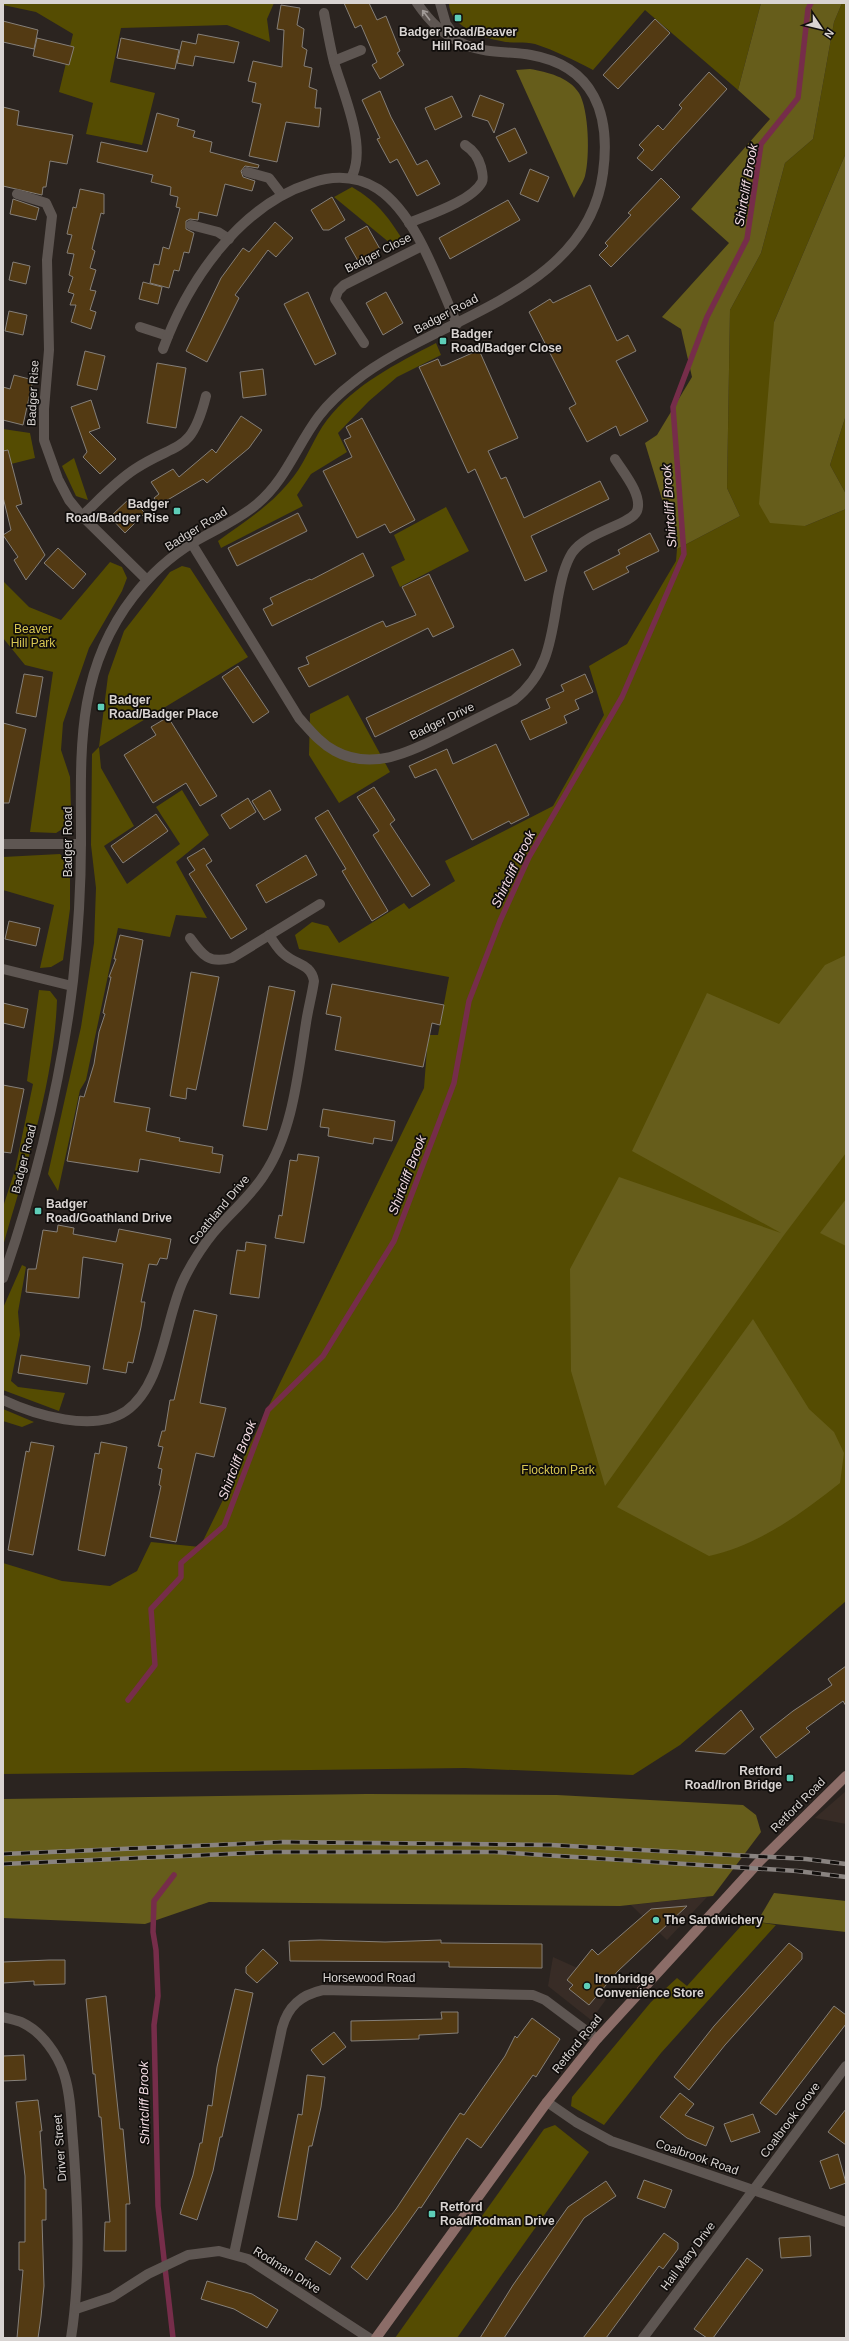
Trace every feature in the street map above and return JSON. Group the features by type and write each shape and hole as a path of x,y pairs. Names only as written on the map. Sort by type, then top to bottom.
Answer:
{"main road":[{"name":"Retford Road","path":"376,2338 547,2102 597,2039 759,1862 846,1776"}],"street":[{"name":"Badger Road","path":"3,1278 32,1184 55,1090 72,986 80,892 81,739 89,686 97,659 107,638 130,601 147,580 192,544 257,504 275,486 317,418 337,396 358,378 518,289 558,258 575,240 588,220 598,196 603,174 604,131 596,97 589,86 578,75 547,58 520,53 481,50 458,41 433,24 417,3"},
{"path":"440,3 446,24 458,41"},
{"path":"324,13 334,61 355,132 356,161 355,170 351,178"},
{"path":"334,61 361,50"},
{"name":"Badger Close","path":"409,223 463,200 475,190 482,181 483,172 479,159 465,145"},
{"path":"247,172 262,174 269,178 282,195"},
{"name":"Badger Close","path":"163,349 188,296 210,263 229,238 259,210 282,195 318,181 351,178 378,190 395,204 409,223 422,246 457,324"},
{"name":"Badger Rise","path":"16,194 46,203 52,216 47,260 49,350 44,409 44,440 58,479 69,500 82,516 147,580"},
{"path":"191,225 218,232 229,238"},
{"name":"Badger Close","path":"364,343 336,299 338,291 344,285 422,246"},
{"path":"140,327 168,336"},
{"path":"82,516 134,469 179,447 189,439 200,418 206,396"},
{"name":"Badger Drive","path":"192,544 295,711 318,739 335,751 352,758 374,760 391,757 411,751 514,700 537,678 544,663 550,641 564,570 572,553 584,541 601,531 631,518 637,511 637,497 615,459"},
{"path":"3,844 81,844"},
{"path":"190,938 208,958 219,961 232,958 320,904"},
{"name":"Goathland Drive","path":"3,1400 22,1408 60,1418 101,1421 126,1410 145,1389 159,1358 171,1313 184,1280 203,1247 252,1193 265,1174 284,1134 314,981 313,973 305,965 280,952 269,935"},
{"path":"3,969 72,986"},
{"name":"Horsewood Road","path":"234,2254 285,2015 302,1997 323,1990 533,1995 545,2000 597,2039"},
{"name":"Driver Street","path":"3,2017 23,2023 41,2036 55,2055 64,2074 69,2097 75,2174 76,2309 71,2338"},
{"name":"Coalbrook Grove","path":"754,2190 846,2066"},
{"name":"Coalbrook Road","path":"547,2102 587,2129 611,2141 846,2222"},
{"name":"Hail Mary Drive","path":"642,2338 754,2190"},
{"name":"Rodman Drive","path":"76,2309 112,2297 148,2274 188,2255 205,2251 234,2254 248,2259 369,2338"}],"shaded area":[{"path":"761,3 842,3 834,22 813,139 785,163 761,253 730,310 727,488 740,516 677,549 645,443 657,435 692,377 681,329 662,317 729,243 691,209 770,119 738,90"},
{"path":"530,69 564,79 575,87 582,101 587,122 588,157 585,176 574,198 516,70"},
{"path":"846,153 846,415 830,465 846,494 846,509 805,526 770,523 759,504 774,322"},
{"path":"846,955 846,1153 784,1235 605,1486 571,1371 570,1269 619,1177 781,1233 632,1151 707,993 779,1024 825,965"},
{"path":"846,1199 846,1246 820,1233"},
{"path":"753,1319 809,1409 834,1432 844,1453 840,1483 795,1517 779,1527 745,1544 709,1556 617,1507"},
{"path":"846,1791 846,1824 815,1818"},
{"path":"367,1794 557,1795 743,1805 756,1815 761,1832 713,1896 620,1906 209,1902 145,1924 3,1918 3,1799"},
{"path":"774,1893 846,1901 846,1932 757,1922"},
{"path":"707,1897 667,1940 631,1905"},
{"path":"553,1957 584,1971 610,1994 591,2020 548,1986"}],"green space":[{"path":"3,3 274,3 267,19 270,42 227,25 121,28 110,82 155,93 142,145 86,134 93,103 59,92 73,34 36,12 3,5"},
{"path":"449,3 761,3 738,90 645,10 593,70 565,56 535,44 505,42 476,34 468,30 454,18 450,11"},
{"name":"Flockton Park","path":"842,3 846,3 846,153 774,322 805,526 846,509 846,1601 680,1745 633,1775 465,1768 3,1774 3,1563 62,1581 110,1586 137,1571 151,1542 200,1547 424,1088 428,1035 438,1035 449,977 299,949 295,935 312,922 328,926 339,943 404,903 409,909 455,881 445,861 553,806 604,715 589,666 627,644 676,561 677,549 740,516 727,488 730,310 761,253 785,163 813,139 834,22"},
{"path":"352,187 374,203 391,223 402,239 396,248 334,197"},
{"path":"436,343 441,355 397,377 369,401 338,433 347,452 311,474 297,495 303,506 221,548 218,541 259,512 286,486 299,469 322,427 338,407 363,385 391,367"},
{"path":"846,415 846,494 830,465"},
{"path":"3,429 30,433 35,458 3,466"},
{"path":"74,458 88,500 76,496 62,466"},
{"path":"446,507 469,551 400,587 391,567 405,560 394,535"},
{"name":"Beaver Hill Park","path":"110,562 122,567 127,578 122,591 89,648 63,723 61,750 70,777 71,809 67,826 56,833 30,832 53,672 25,665 3,638 3,581 29,607 61,620"},
{"path":"182,566 190,568 248,657 99,747 108,676 124,631 170,572"},
{"path":"348,695 390,772 339,803 309,755 310,714"},
{"path":"99,747 101,768 134,826 104,846 127,884 180,844 156,807 182,790 209,835 176,862 207,918 176,915 170,937 118,928 86,1080 80,1090 58,1191 48,1174 81,1027 94,943 96,888 91,845 92,754"},
{"path":"60,854 70,864 70,909 63,960 51,967 40,968 54,905 3,890 3,857"},
{"path":"39,990 50,991 57,1000 51,1062 38,1124 3,1246 3,1207 15,1170 33,1084 27,1081"},
{"path":"22,1265 26,1267 18,1312 20,1335 11,1381 18,1387 65,1393 59,1411 3,1390 3,1308"},
{"path":"3,1409 34,1422 22,1427 3,1421"},
{"path":"750,1916 757,1922 776,1925 661,2053 604,2125 571,2106 572,2097 651,2002 677,1978 687,1986"},
{"path":"555,2125 589,2152 457,2338 395,2338 544,2129"}],"building":[{"path":"344,3 369,3 377,20 386,16 400,51 397,53 404,65 380,79 372,65 377,62 361,25 355,28"},
{"path":"281,5 300,8 297,25 304,29 302,47 307,50 304,66 312,68 309,87 317,90 315,108 321,108 319,127 286,122 277,162 249,156 261,104 252,102 256,83 248,81 253,61 282,67 284,30 277,29"},
{"path":"655,19 670,33 618,89 603,75"},
{"path":"3,21 38,30 34,49 3,42"},
{"path":"198,34 239,42 234,63 195,56 193,66 177,63 182,41 196,44"},
{"path":"37,38 74,47 69,65 33,56"},
{"path":"121,38 179,50 175,69 117,58"},
{"path":"709,72 727,89 652,171 637,158 644,150 639,145 658,125 663,130 682,108 679,105"},
{"path":"380,91 391,117 417,165 427,160 440,184 417,196 397,159 390,163 377,139 380,138 362,100"},
{"path":"480,95 504,104 494,133 488,121 472,116"},
{"path":"452,96 462,117 435,130 425,108"},
{"path":"3,107 19,111 17,125 73,135 67,164 50,161 46,187 43,187 42,195 3,186"},
{"path":"157,113 179,119 177,126 195,131 193,137 212,142 210,152 259,165 258,168 245,166 241,171 243,177 255,181 252,191 225,184 217,216 199,212 198,220 190,219 186,221 186,229 194,233 189,253 184,252 179,271 174,270 169,288 150,283 154,264 159,265 163,247 169,249 180,208 176,207 178,197 170,195 171,187 151,182 153,175 97,162 101,142 147,152"},
{"path":"515,128 527,153 509,162 496,137"},
{"path":"530,169 549,177 538,202 520,194"},
{"path":"661,178 680,197 611,267 599,255 608,246 605,243 631,215 628,213"},
{"path":"80,189 104,194 104,214 101,213 92,249 95,251 90,268 96,270 90,290 96,291 90,310 96,312 91,329 71,322 76,305 70,305 74,294 68,292 73,277 69,275 74,254 67,253 72,235 67,234 73,207 76,208"},
{"path":"332,197 345,220 329,230 323,230 311,210"},
{"path":"13,199 39,208 36,220 10,214"},
{"path":"508,200 520,220 450,259 439,238"},
{"path":"275,222 293,238 276,257 268,250 235,295 239,298 207,362 186,351 221,278 243,248 249,252"},
{"path":"367,226 380,249 358,261 345,238"},
{"path":"13,262 30,266 26,284 9,280"},
{"path":"143,282 162,287 158,304 139,299"},
{"path":"590,285 617,341 628,335 636,351 616,361 648,421 620,436 616,426 587,442 569,408 576,404 529,312 550,299 553,303"},
{"path":"308,292 336,354 315,365 284,304"},
{"path":"386,292 403,323 383,335 366,303"},
{"path":"9,311 27,315 23,335 5,331"},
{"path":"479,350 518,438 488,451 501,479 506,477 524,518 600,481 609,499 531,536 547,571 525,581 475,469 468,473 419,367 438,359 441,366 445,365"},
{"path":"85,351 105,356 97,390 77,385"},
{"path":"157,363 186,368 176,428 147,423"},
{"path":"263,369 266,395 243,398 240,372"},
{"path":"14,375 33,380 23,425 3,420 3,387 10,389"},
{"path":"91,400 100,428 89,432 116,459 100,474 83,457 87,452 71,407"},
{"path":"241,416 262,430 249,448 207,483 203,479 159,505 154,498 159,494 151,482 173,469 179,477 212,449 216,453"},
{"path":"362,418 415,520 390,533 385,524 357,538 323,471 352,457 344,440 351,437 346,427"},
{"path":"8,450 22,504 16,506 45,555 26,580 14,560 18,557 3,535 11,530 3,497 3,451"},
{"path":"130,498 145,513 125,533 110,517"},
{"path":"298,513 307,531 237,566 228,548"},
{"path":"650,533 659,551 626,567 629,572 593,590 584,572 620,554 618,550"},
{"path":"58,548 86,574 73,589 44,563"},
{"path":"363,553 374,576 272,626 263,609 273,604 270,598 310,579 311,580"},
{"path":"429,574 454,627 433,637 428,628 309,687 298,668 309,664 306,657 383,621 386,627 416,615 402,587"},
{"path":"513,649 521,665 375,737 366,718"},
{"path":"238,666 269,712 253,723 222,677"},
{"path":"24,674 43,677 36,717 16,713"},
{"path":"585,674 593,692 575,700 579,709 564,716 567,723 530,740 521,721 550,708 546,699 564,691 561,685"},
{"path":"168,717 217,796 200,806 186,783 153,803 124,755 156,735 151,727"},
{"path":"3,723 26,729 9,803 3,803"},
{"path":"496,744 529,815 511,824 509,821 472,840 436,769 415,778 409,766 447,749 453,764"},
{"path":"374,787 395,820 390,824 430,885 412,897 373,835 379,831 357,797"},
{"path":"270,790 281,810 264,820 252,801"},
{"path":"248,798 256,812 230,829 221,815"},
{"path":"328,810 388,911 372,921 342,871 346,869 315,818"},
{"path":"156,814 168,831 123,863 111,846"},
{"path":"204,848 212,861 206,865 247,929 231,939 189,874 195,870 187,858"},
{"path":"306,855 317,875 266,903 256,885"},
{"path":"9,921 40,928 36,946 5,939"},
{"path":"120,935 143,940 114,1102 150,1108 146,1131 180,1138 179,1141 213,1147 212,1153 223,1155 220,1173 140,1159 138,1172 67,1161 80,1096 84,1097 94,1064 99,1032 105,1014 103,1013 111,977 109,977 116,959 114,959"},
{"path":"191,972 219,977 196,1090 187,1088 186,1099 170,1096"},
{"path":"332,984 444,1005 440,1025 432,1023 423,1067 335,1050 341,1017 326,1014"},
{"path":"269,986 295,991 267,1130 243,1126"},
{"path":"3,1003 28,1009 24,1028 3,1023"},
{"path":"3,1085 24,1089 11,1153 3,1152"},
{"path":"323,1109 395,1121 392,1141 374,1138 373,1144 328,1136 329,1128 320,1127"},
{"path":"298,1154 319,1157 304,1243 275,1238 279,1215 282,1216 290,1160 297,1161"},
{"path":"58,1225 74,1228 73,1234 116,1242 119,1229 171,1239 167,1259 160,1258 157,1265 149,1264 141,1302 145,1302 141,1327 133,1363 128,1362 126,1373 103,1369 123,1264 83,1257 79,1298 26,1292 28,1269 36,1269 43,1230 57,1232"},
{"path":"246,1242 266,1245 259,1298 230,1294 237,1250 245,1251"},
{"path":"194,1310 217,1315 200,1403 226,1408 214,1457 196,1453 176,1542 150,1537 161,1486 159,1485 162,1469 158,1468 163,1447 158,1446 162,1431 165,1431 170,1400 174,1400"},
{"path":"21,1355 90,1366 87,1384 18,1373"},
{"path":"31,1442 54,1446 33,1555 8,1550 26,1451 29,1452"},
{"path":"101,1442 127,1447 105,1556 78,1550 95,1453 99,1454"},
{"path":"846,1666 846,1706 843,1701 806,1728 810,1732 776,1758 760,1737 793,1711 832,1685 828,1679"},
{"path":"741,1710 754,1729 725,1754 695,1751"},
{"path":"687,1906 618,1971 589,2005 569,1989 573,1985 567,1980 592,1949 598,1955 651,1909"},
{"path":"320,1940 385,1942 441,1940 441,1943 542,1944 542,1968 449,1967 449,1962 290,1961 289,1941"},
{"path":"789,1943 802,1953 802,1959 725,2045 689,2090 674,2077 714,2026"},
{"path":"263,1949 278,1963 257,1983 246,1973 246,1967"},
{"path":"65,1960 65,1984 34,1985 34,1981 3,1983 3,1962"},
{"path":"235,1989 253,1993 222,2137 220,2137 213,2171 197,2220 180,2214 193,2175 200,2143 202,2143 208,2105 212,2106 217,2067"},
{"path":"106,1996 120,2129 123,2129 130,2204 126,2204 126,2251 104,2251 105,2222 110,2222 101,2117 99,2117 95,2074 93,2074 86,1999"},
{"path":"834,2006 846,2015 846,2024 776,2115 760,2103"},
{"path":"441,2012 458,2012 458,2033 419,2035 419,2039 351,2041 351,2021 442,2019"},
{"path":"532,2018 560,2039 536,2077 533,2075 481,2148 467,2138 421,2208 419,2207 367,2280 351,2267 396,2209 460,2113 464,2115 505,2056 515,2036 517,2038"},
{"path":"334,2032 346,2047 323,2065 311,2050"},
{"path":"24,2055 26,2080 3,2081 3,2056"},
{"path":"307,2075 325,2077 321,2107 312,2146 309,2146 297,2220 278,2217 298,2114 302,2115"},
{"path":"680,2093 694,2104 685,2115 714,2127 706,2146 687,2138 660,2117"},
{"path":"38,2100 42,2131 40,2131 44,2189 46,2189 46,2220 42,2220 44,2286 38,2338 17,2338 23,2270 19,2270 19,2242 25,2242 25,2176 16,2102"},
{"path":"846,2109 846,2145 828,2132"},
{"path":"753,2114 760,2132 731,2142 724,2124"},
{"path":"838,2154 846,2183 830,2189 820,2161"},
{"path":"644,2180 672,2190 665,2208 637,2198"},
{"path":"606,2181 616,2196 584,2218 504,2338 480,2338 513,2285 568,2207"},
{"path":"664,2233 678,2243 678,2249 663,2269 659,2266 606,2338 583,2338"},
{"path":"810,2236 811,2256 781,2258 779,2238"},
{"path":"316,2241 341,2258 330,2275 305,2259"},
{"path":"747,2258 763,2270 713,2338 707,2338 694,2329"},
{"path":"207,2281 252,2294 278,2310 267,2328 234,2309 201,2299"}],"waterway":[{"name":"Shirtcliff Brook","path":"128,1700 155,1665 151,1609 181,1577 181,1563 224,1526 268,1410 323,1356 394,1241 454,1083 469,1001 500,921 529,857 622,697 684,554 673,407 707,317 747,239 761,144 798,98 808,9 811,3"},
{"name":"Shirtcliff Brook","path":"173,2338 158,2206 154,2025 158,1996 156,1950 153,1932 154,1901 174,1875"}],"railway":[{"path":"3,1854 283,1842 551,1845 806,1859 846,1864"},
{"path":"3,1864 273,1852 495,1852 797,1871 846,1877"}],"place":[{"name":"Badger Road/Beaver Hill Road","path":"458,18"},
{"name":"Badger Road/Badger Close","path":"443,341"},
{"name":"Badger Road/Badger Rise","path":"177,511"},
{"name":"Badger Road/Badger Place","path":"101,707"},
{"name":"Badger Road/Goathland Drive","path":"38,1211"},
{"name":"Retford Road/Iron Bridge","path":"790,1778"},
{"name":"The Sandwichery","path":"656,1920"},
{"name":"Ironbridge Convenience Store","path":"587,1986"},
{"name":"Retford Road/Rodman Drive","path":"432,2214"}]}
